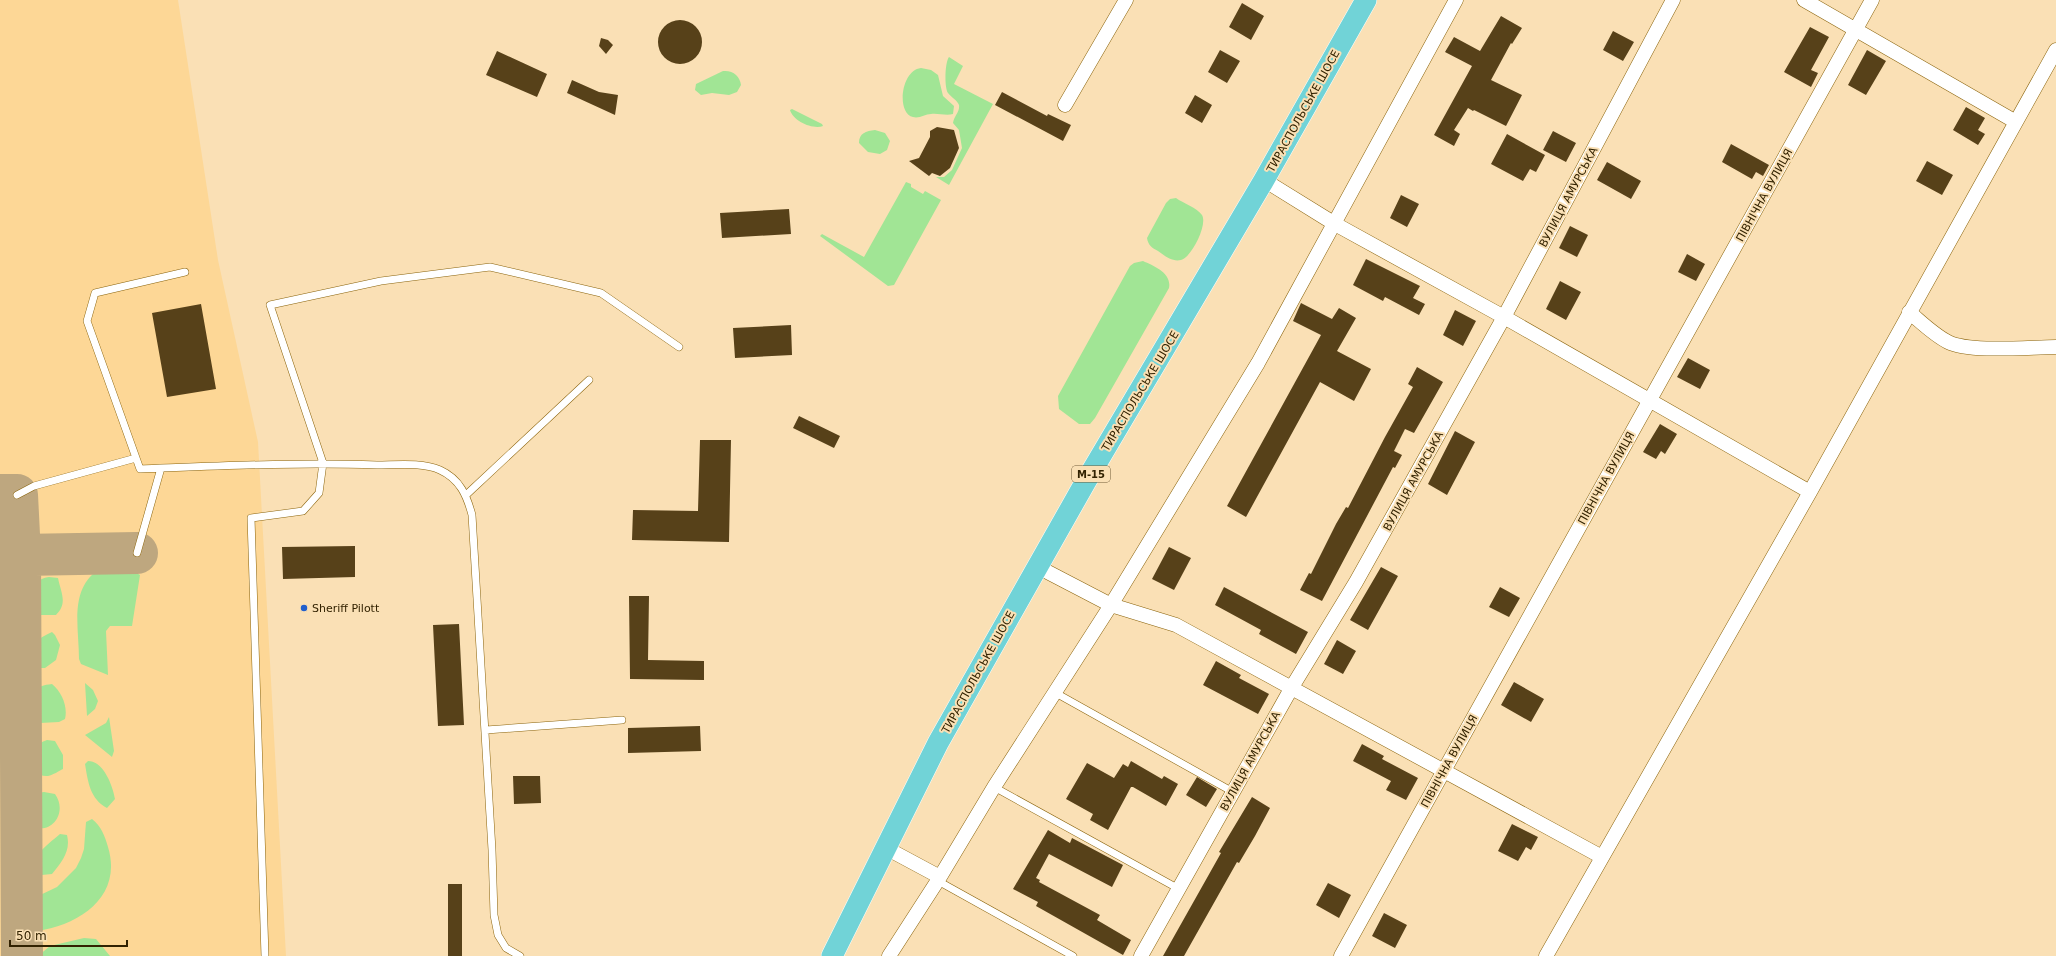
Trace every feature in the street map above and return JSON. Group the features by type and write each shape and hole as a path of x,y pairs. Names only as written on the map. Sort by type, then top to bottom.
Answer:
{"main road":[{"name":"ТИРАСПОЛЬСЬКЕ ШОСЕ","path":"832,956 938,744 1086,480 1264,180 1366,0"}],"street":[{"path":"1065,105 1126,0"},
{"path":"889,956 939,879 994,787 1054,692 1111,605 1258,363 1456,0"},
{"name":"ВУЛИЦЯ АМУРСЬКА","path":"1141,956 1292,687 1356,582 1504,317 1673,0"},
{"path":"1804,0 2016,122"},
{"name":"ПІВНІЧНА ВУЛИЦЯ","path":"1341,956 1872,0"},
{"path":"1546,956 1810,492 2056,50"},
{"path":"1264,180 1335,224 1504,317 1810,492"},
{"path":"1909,312 1948,342 1960,346 1975,348 2056,347"},
{"path":"1038,567 1111,605 1176,625 1602,857"},
{"path":"886,848 939,879"}],"lane":[{"path":"265,956 251,518 303,511 319,493 323,463 270,305 381,281 490,267 601,293 679,347"},
{"path":"185,272 95,293 87,321 140,468 323,463 423,466 439,470 454,479 466,495 472,515 486,730 494,915 498,935 506,948 520,956"},
{"path":"466,495 589,380"},
{"path":"17,495 34,486 136,458"},
{"path":"137,553 161,468"},
{"path":"1054,692 1233,792"},
{"path":"486,730 622,720"},
{"path":"994,787 1179,889"},
{"path":"939,879 1073,956"}],"shaded area":[{"path":"0,0 178,0 218,260 258,442 286,956 0,956"}],"green space":[{"path":"949,57 963,66 954,84 993,104 949,185 936,177 944,177 952,170 962,148 959,130 953,123 959,110 959,105 948,93 946,86 946,69"},
{"path":"921,68 931,70 938,75 943,96 954,106 953,114 931,114 913,117 908,114 904,108 903,100 905,83 914,71"},
{"path":"723,71 733,73 738,76 741,85 737,92 729,95 712,93 701,95 695,90 696,84"},
{"path":"792,109 822,124 823,126 814,127 804,124 795,118 790,110"},
{"path":"875,130 885,133 890,141 887,150 880,154 868,152 859,143 860,137 864,133"},
{"path":"906,182 911,184 911,187 923,194 925,191 941,200 894,285 888,286 820,236 822,234 864,257"},
{"path":"1176,198 1197,210 1202,215 1203,220 1201,233 1194,248 1185,258 1181,260 1169,258 1154,249 1149,244 1147,238 1166,203 1170,199"},
{"path":"1143,261 1165,274 1168,278 1169,288 1095,418 1090,424 1079,424 1059,409 1058,396 1130,266 1134,263"},
{"path":"118,562 140,575 132,626 110,626 106,631 108,675 81,664 79,659 77,622 78,610 79,599 89,578 98,570"},
{"path":"49,577 58,578 63,598 60,611 56,615 33,615 30,613 29,607 31,590 37,582"},
{"path":"52,632 60,645 56,660 45,668 35,668 28,662 28,657 32,647 42,637"},
{"path":"85,683 93,690 98,701 95,709 87,716"},
{"path":"52,684 59,691 65,705 65,719 59,722 40,723 29,713 30,696 36,689"},
{"path":"109,717 114,751 112,757 85,735 106,723"},
{"path":"47,740 55,741 63,755 63,769 48,776 36,773 30,762 32,750 38,744"},
{"path":"88,761 99,765 110,782 115,799 107,808 93,795 87,777 85,764"},
{"path":"44,792 55,794 59,801 59,815 51,825 45,828 31,826 29,801 38,793"},
{"path":"92,819 104,835 111,864 109,880 103,894 94,905 82,915 53,928 37,931 32,926 31,906 36,897 57,887 76,868 84,849 86,822"},
{"path":"60,834 67,835 68,846 65,856 59,865 52,874 31,876 36,857"},
{"path":"84,938 96,939 110,956 38,956 50,946"}],"building":[{"path":"1242,3 1264,16 1251,40 1229,27"},
{"path":"1501,16 1522,28 1512,44 1511,43 1491,80 1522,95 1506,126 1468,108 1454,130 1460,134 1454,146 1434,135 1472,66 1445,52 1454,37 1480,51"},
{"path":"680,20 692,24 698,30 702,42 698,54 692,60 680,64 668,60 662,54 658,42 662,30 668,24"},
{"path":"1810,27 1829,37 1811,70 1818,73 1811,87 1784,72"},
{"path":"1613,31 1634,42 1623,61 1603,50"},
{"path":"601,38 608,40 613,45 606,54 599,46"},
{"path":"1220,50 1240,61 1227,83 1208,72"},
{"path":"1867,50 1886,61 1866,95 1848,85"},
{"path":"497,51 547,74 537,97 486,75"},
{"path":"572,80 599,92 618,95 615,115 567,93"},
{"path":"1002,92 1047,116 1048,114 1071,125 1063,141 995,105"},
{"path":"1195,95 1212,105 1202,123 1185,113"},
{"path":"1966,107 1985,118 1978,130 1985,134 1978,145 1953,130"},
{"path":"937,127 954,130 959,148 950,168 940,176 932,173 929,176 909,161 919,158 930,137 930,131"},
{"path":"1553,131 1576,143 1566,162 1543,150"},
{"path":"1507,134 1545,155 1536,172 1530,169 1523,181 1491,164"},
{"path":"1731,144 1769,165 1763,176 1756,172 1752,179 1722,162"},
{"path":"1927,161 1953,175 1942,195 1916,181"},
{"path":"1607,162 1641,181 1631,199 1597,180"},
{"path":"1401,195 1419,204 1407,227 1390,218"},
{"path":"789,209 791,234 722,238 720,213"},
{"path":"1570,226 1588,235 1577,257 1559,248"},
{"path":"1687,254 1705,264 1696,281 1678,272"},
{"path":"1366,259 1420,286 1413,298 1425,304 1419,315 1385,297 1383,301 1353,285"},
{"path":"1560,281 1581,292 1566,320 1546,309"},
{"path":"1301,303 1332,319 1339,308 1356,318 1337,351 1371,369 1354,401 1320,382 1246,517 1227,506 1321,335 1293,321"},
{"path":"201,304 216,389 167,397 152,313"},
{"path":"1455,310 1476,321 1463,346 1443,335"},
{"path":"791,325 792,355 735,358 733,328"},
{"path":"1688,358 1710,370 1700,389 1677,377"},
{"path":"1417,367 1443,382 1414,433 1405,429 1394,451 1402,455 1395,468 1393,467 1322,601 1300,590 1309,573 1311,574 1336,524 1346,507 1348,508 1413,387 1408,384"},
{"path":"799,416 840,436 834,448 793,428"},
{"path":"1660,424 1677,434 1665,454 1661,451 1656,459 1643,452"},
{"path":"1455,431 1475,442 1447,495 1428,484"},
{"path":"700,440 731,440 729,542 632,540 633,510 698,511"},
{"path":"355,546 355,577 283,579 282,547"},
{"path":"1169,547 1191,558 1174,590 1152,579"},
{"path":"1381,567 1398,576 1368,630 1350,620"},
{"path":"1224,587 1308,632 1296,654 1259,634 1261,630 1215,605"},
{"path":"1500,587 1520,598 1509,617 1489,607"},
{"path":"629,596 649,596 648,660 704,661 704,680 630,679"},
{"path":"459,624 464,725 438,726 433,625"},
{"path":"1337,640 1356,651 1343,674 1324,664"},
{"path":"1216,661 1241,675 1239,678 1269,694 1258,714 1203,685"},
{"path":"1514,682 1544,699 1531,722 1501,705"},
{"path":"700,726 701,751 628,753 628,728"},
{"path":"1362,744 1384,756 1382,759 1418,778 1406,800 1386,790 1391,781 1353,761"},
{"path":"1131,761 1162,779 1164,776 1178,784 1166,806 1131,787 1108,830 1090,820 1093,814 1066,799 1087,763 1114,778 1123,764 1128,767"},
{"path":"513,776 540,776 541,803 514,804"},
{"path":"1197,777 1217,789 1206,807 1186,795"},
{"path":"1252,797 1270,808 1255,836 1239,863 1237,862 1184,956 1163,956 1221,853 1219,852"},
{"path":"1512,824 1538,837 1531,850 1526,847 1518,861 1498,851"},
{"path":"1048,830 1070,843 1072,838 1123,865 1112,887 1049,854 1036,878 1040,880 1039,882 1100,915 1097,920 1131,940 1123,955 1036,906 1038,902 1013,889"},
{"path":"1328,883 1351,895 1339,918 1316,905"},
{"path":"448,884 462,884 462,956 448,956"},
{"path":"1384,913 1407,925 1395,948 1372,936"}],"taxiway":[{"path":"0,495 17,495 20,555 22,956"},
{"path":"20,555 137,553"}],"place":[{"name":"Sheriff Pilott","path":"304,608"}]}
